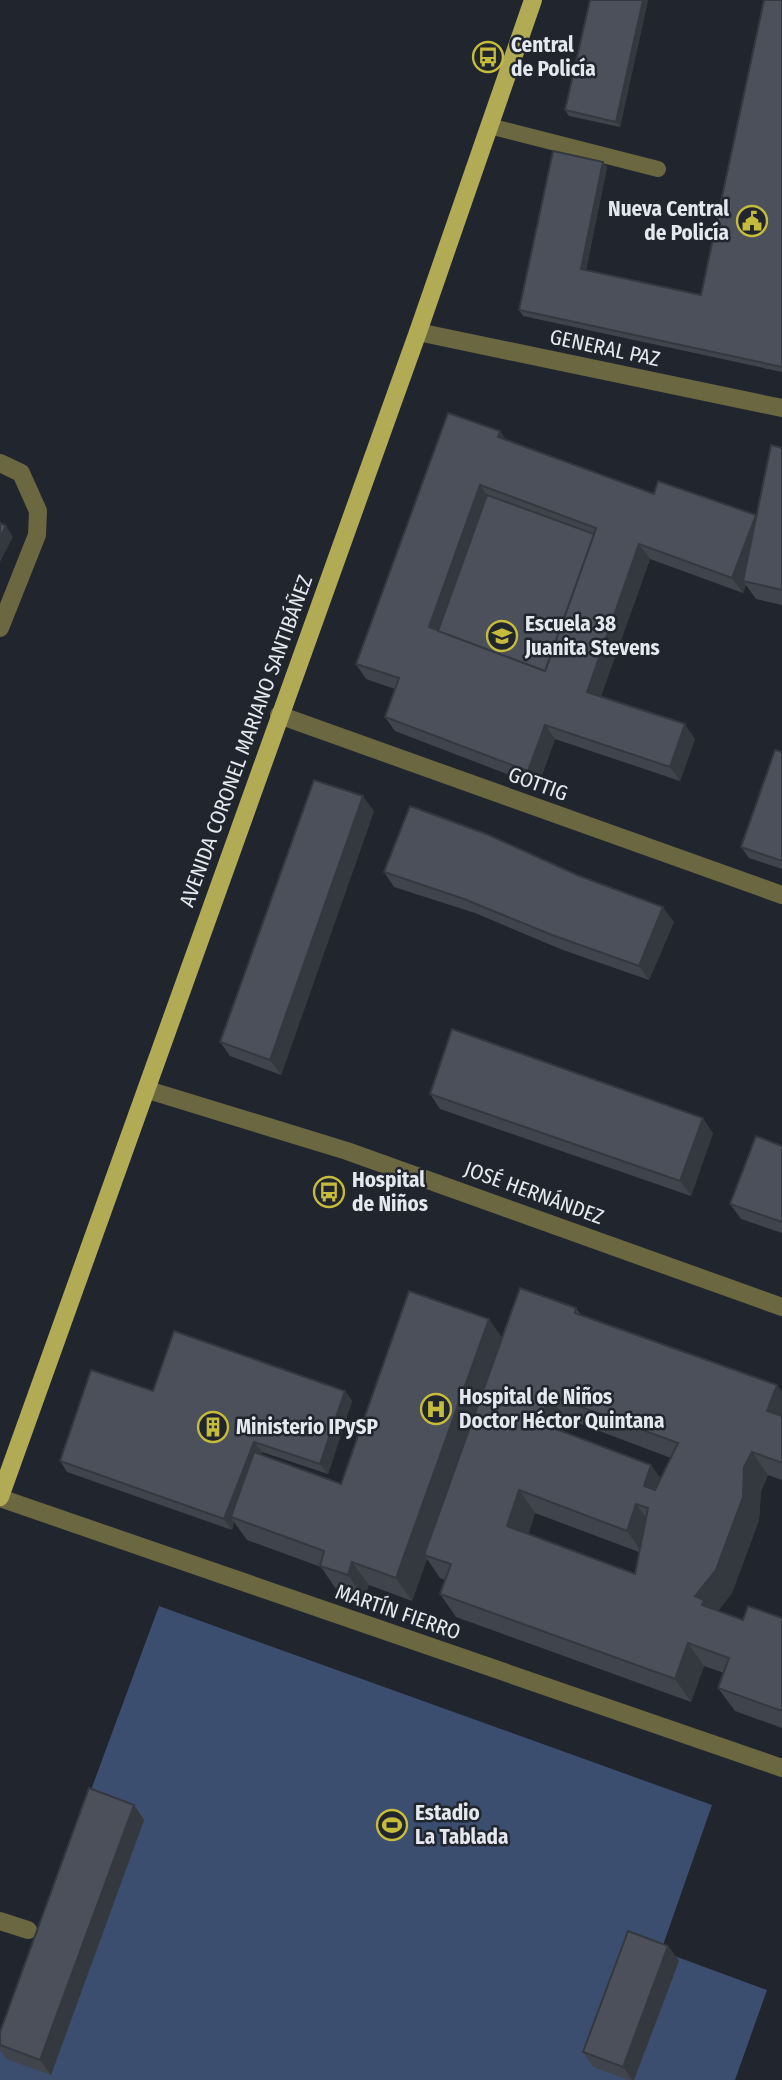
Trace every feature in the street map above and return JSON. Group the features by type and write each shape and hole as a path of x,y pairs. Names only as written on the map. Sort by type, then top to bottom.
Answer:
{"main road":[{"name":"AVENIDA CORONEL MARIANO SANTIBÁÑEZ","path":"0,1498 418,332 533,0"}],"street":[{"name":"GENERAL PAZ","path":"418,332 782,408"},
{"path":"0,463 21,473 38,511 37,535 0,628"},
{"name":"GOTTIG","path":"279,715 782,895"},
{"name":"JOSÉ HERNÁNDEZ","path":"148,1090 347,1151 782,1307"},
{"name":"MARTÍN FIERRO","path":"0,1498 782,1768"},
{"path":"0,1921 28,1930"}],"lane":[{"path":"489,127 658,169"}],"shaded area":[{"name":"Estadio La Tablada","path":"159,1606 712,1805 661,1951 767,1990 735,2080 0,2080 0,2036"}],"building":[{"path":"590,0 643,0 616,122 565,110"},
{"name":"Nueva Central de Policía","path":"764,0 782,0 782,367 519,310 553,151 603,162 581,269 701,295"},
{"name":"Escuela 38 Juanita Stevens","path":"448,413 500,431 498,437 654,494 658,481 756,515 732,578 639,544 587,692 685,724 670,767 545,725 528,771 385,717 399,678 356,664","holes":["480,485 596,528 545,671 429,627"]},
{"path":"771,445 782,448 782,590 743,581"},
{"path":"487,495 594,534 545,671 438,631"},
{"path":"0,523 6,526 0,538"},
{"path":"775,750 782,752 782,861 741,847"},
{"path":"314,780 363,796 270,1060 220,1042"},
{"path":"410,806 489,835 577,875 663,907 639,966 552,935 464,899 384,872"},
{"path":"452,1029 703,1118 680,1181 430,1094"},
{"path":"756,1136 782,1146 782,1222 730,1204"},
{"path":"520,1288 576,1308 575,1313 777,1385 767,1411 782,1416 782,1463 752,1452 744,1467 743,1497 716,1570 695,1596 704,1600 702,1605 743,1620 748,1606 782,1618 782,1711 718,1688 729,1658 688,1643 675,1679 440,1594 451,1564 424,1555","holes":["549,1395 678,1443 655,1490 644,1486 651,1465 540,1423","519,1490 627,1531 636,1504 648,1508 635,1574 507,1526"]},
{"name":"Hospital de Niños Doctor Héctor Quintana","path":"409,1291 489,1319 396,1578 352,1562 348,1575 320,1566 324,1551 231,1517 254,1452 341,1484"},
{"name":"Ministerio IPySP","path":"174,1331 345,1391 320,1464 254,1442 224,1519 60,1461 91,1370 153,1391"},
{"path":"89,1788 134,1805 40,2060 0,2045 0,2032"},
{"path":"628,1931 668,1946 623,2067 583,2052"}],"place":[{"name":"Central de Policía","path":"488,57"},
{"name":"Nueva Central de Policía","path":"752,221"},
{"name":"Escuela 38 Juanita Stevens","path":"502,636"},
{"name":"Hospital de Niños","path":"329,1192"},
{"name":"Hospital de Niños Doctor Héctor Quintana","path":"436,1409"},
{"name":"Ministerio IPySP","path":"213,1427"},
{"name":"Estadio La Tablada","path":"392,1825"}]}
